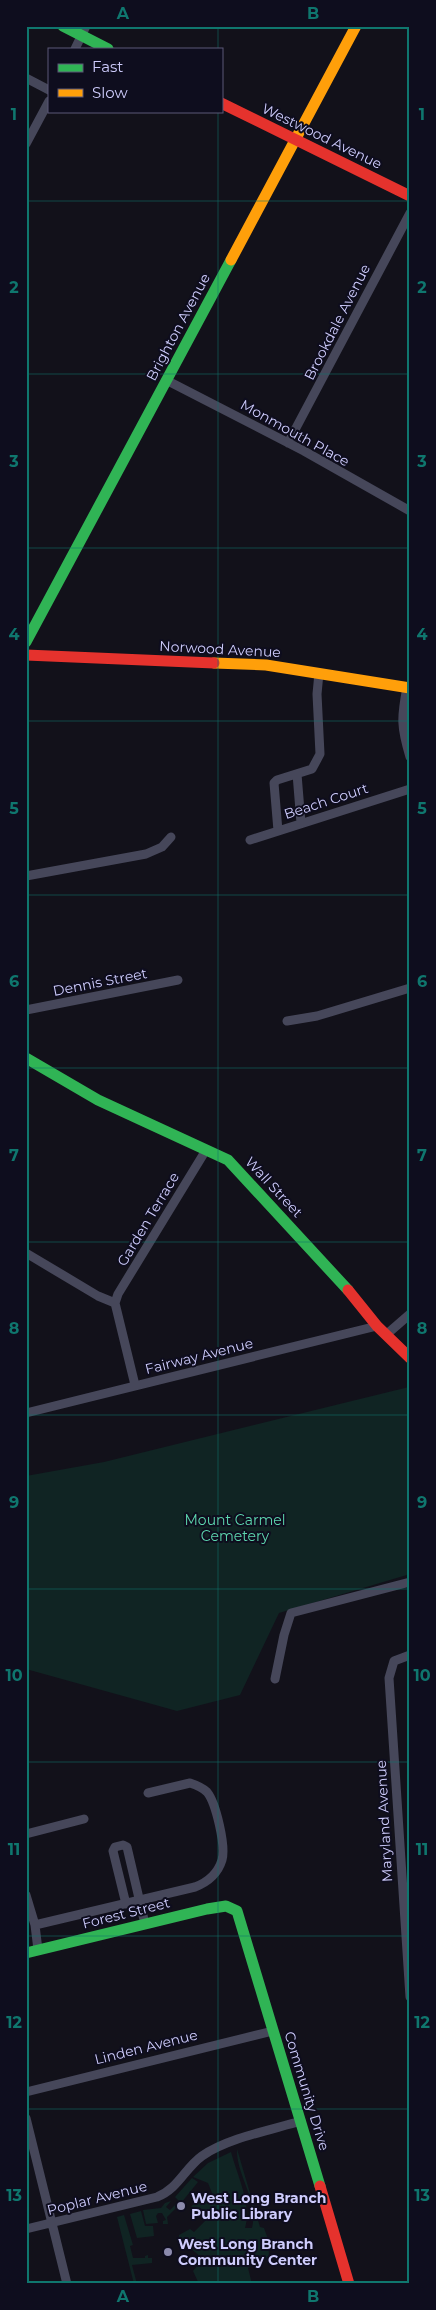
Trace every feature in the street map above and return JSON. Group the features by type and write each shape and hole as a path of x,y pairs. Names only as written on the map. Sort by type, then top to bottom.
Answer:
{"street":[{"path":"63,26 84,31 107,48"},
{"name":"Brighton Avenue","path":"26,642 356,26"},
{"path":"76,48 84,31"},
{"path":"26,78 48,89"},
{"path":"26,144 48,103"},
{"name":"Westwood Avenue","path":"222,103 410,196"},
{"name":"Brookdale Avenue","path":"288,443 410,213"},
{"name":"Monmouth Place","path":"166,380 288,443 410,511"},
{"name":"Norwood Avenue","path":"26,655 227,662 319,673 409,688"},
{"path":"278,831 274,783 277,780 314,767 320,754 317,694 319,673"},
{"path":"409,688 402,711 402,727 410,757"},
{"path":"297,774 301,824"},
{"name":"Beach Court","path":"250,840 410,789"},
{"path":"26,876 146,854 162,847 171,837"},
{"name":"Dennis Street","path":"26,1010 178,980"},
{"path":"287,1021 317,1016 410,988"},
{"name":"Wall Street","path":"26,1058 98,1100 228,1160 247,1178 359,1302 377,1326 410,1358"},
{"name":"Garden Terrace","path":"115,1303 118,1294 206,1150"},
{"path":"26,1252 98,1296 115,1303 135,1385"},
{"path":"387,1334 410,1314"},
{"name":"Fairway Avenue","path":"26,1413 377,1326"},
{"path":"275,1679 284,1635 291,1613 410,1582"},
{"name":"Maryland Avenue","path":"410,1655 394,1661 389,1678 410,1997"},
{"path":"34,1925 203,1884 216,1873 224,1852 214,1806 207,1792 196,1785 184,1784 148,1793"},
{"path":"26,1834 84,1819"},
{"path":"126,1904 113,1851 115,1847 123,1845 127,1847 145,1924"},
{"path":"26,1895 38,1950"},
{"name":"Forest Street","path":"26,1953 207,1909 226,1906 233,1908"},
{"name":"Community Drive","path":"233,1908 238,1913 349,2284"},
{"name":"Linden Avenue","path":"26,2092 273,2030"},
{"path":"26,2118 67,2284"},
{"name":"Poplar Avenue","path":"26,2230 162,2195 177,2184 196,2161 210,2151 301,2121"}],"green space":[{"name":"Mount Carmel Cemetery","path":"409,1387 410,1574 279,1613 240,1695 177,1711 26,1669 26,1476 104,1462"},
{"path":"237,2149 260,2227 264,2228 268,2239 269,2257 248,2268 252,2284 199,2284 193,2271 203,2259 179,2238 179,2235 190,2229 194,2232 206,2220 191,2207 197,2200 200,2201 202,2196 213,2200 214,2198 208,2183 193,2177 208,2163 231,2152 247,2209 245,2228 252,2228 252,2208 240,2168"},
{"path":"192,2178 198,2182 181,2203 175,2197"},
{"path":"171,2201 166,2207 170,2210 176,2204 178,2206 167,2217 168,2224 163,2224 163,2221 166,2220 162,2213 158,2213 156,2216 158,2223 146,2224 143,2210 161,2208 165,2203"},
{"path":"141,2211 145,2226 153,2226 154,2236 137,2238 130,2214"},
{"path":"124,2215 133,2245 130,2246 133,2258 145,2258 148,2255 148,2258 152,2258 152,2263 132,2265 137,2284 134,2284 117,2217"}],"traffic: fast":[{"path":"63,26 106,48"},
{"path":"26,642 231,260"},
{"path":"26,1058 98,1100 228,1160 348,1290"},
{"path":"26,1953 207,1909 226,1906 237,1911 320,2186"}],"traffic: slow":[{"path":"231,260 356,26"},
{"path":"214,663 266,665 410,688"}],"traffic: jam":[{"path":"222,103 410,196"},
{"path":"26,655 214,663"},
{"path":"348,1290 377,1326 410,1358"},
{"path":"320,2186 349,2284"}],"place":[{"name":"West Long Branch Public Library","path":"181,2206"},
{"name":"West Long Branch Community Center","path":"168,2252"}]}
